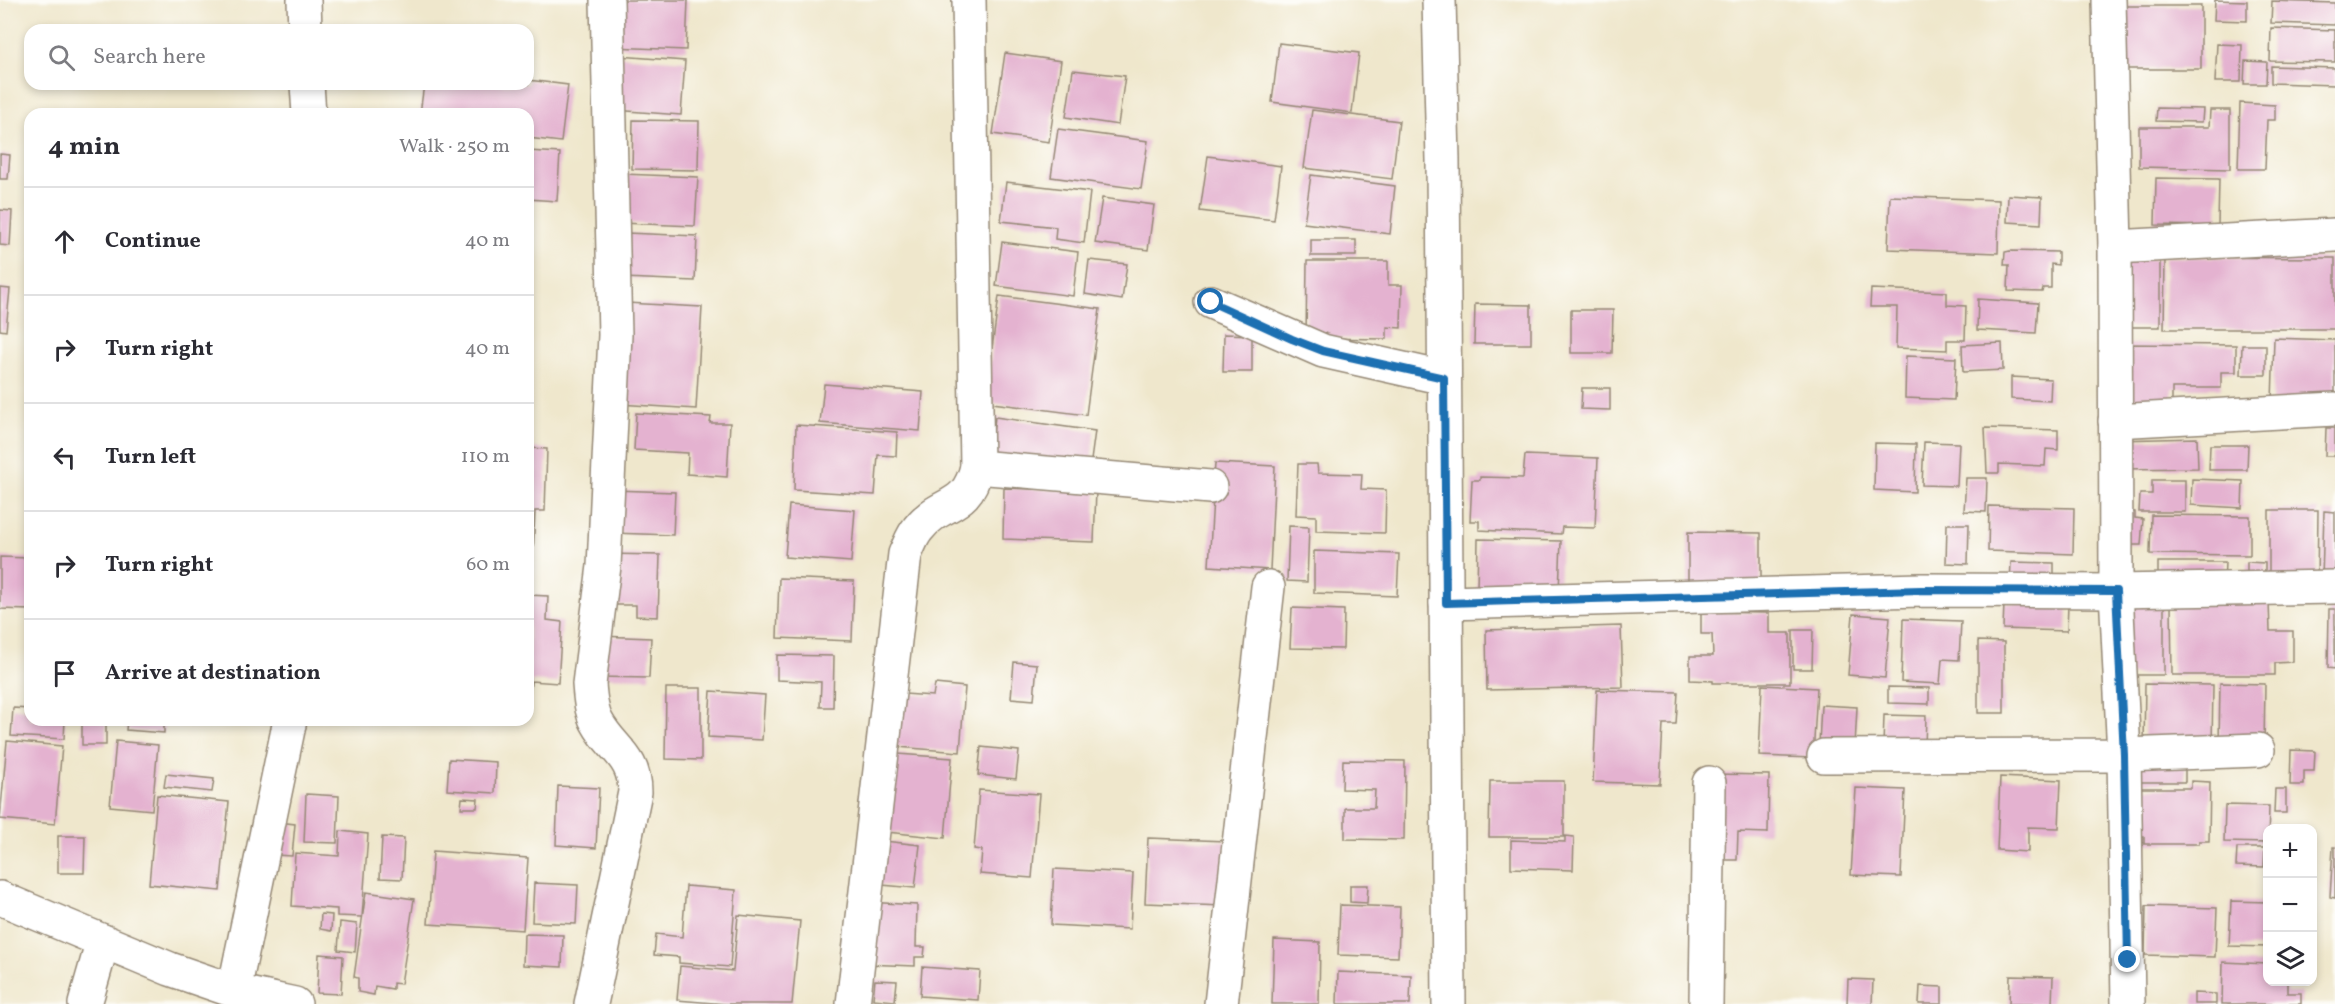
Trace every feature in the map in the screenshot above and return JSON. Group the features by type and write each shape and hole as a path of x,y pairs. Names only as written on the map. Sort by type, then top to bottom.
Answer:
{"street":[{"path":"304,0 305,24"},
{"path":"591,1004 635,792 635,778 629,763 597,722 591,703 589,684 604,566 615,335 608,0"},
{"path":"853,1004 905,554 918,529 935,513 963,497 972,486 977,467 969,0"},
{"path":"1438,0 1443,160 1449,1004"},
{"path":"2109,0 2115,247 2116,591 2124,755 2128,1004"},
{"path":"307,90 309,108"},
{"path":"2115,247 2335,235"},
{"path":"1211,302 1323,351 1444,378"},
{"path":"2115,421 2335,409"},
{"path":"977,467 1210,487"},
{"path":"1221,1004 1268,587"},
{"path":"1446,603 1921,590 2116,591 2335,587"},
{"path":"234,991 289,726"},
{"path":"1824,756 2124,755 2258,750"},
{"path":"1706,1004 1709,783"},
{"path":"0,898 103,941 234,991 295,1004"},
{"path":"85,1004 103,941"}],"building":[{"path":"613,0 688,0 686,50 612,47"},
{"path":"2215,0 2247,1 2247,21 2214,20"},
{"path":"2272,1 2335,3 2335,25 2271,23"},
{"path":"2117,6 2201,6 2201,69 2116,69"},
{"path":"2271,28 2335,30 2335,62 2270,61"},
{"path":"1279,43 1359,53 1352,113 1272,102"},
{"path":"2217,44 2242,45 2241,82 2215,82"},
{"path":"1005,53 1061,61 1049,142 993,134"},
{"path":"619,56 685,61 681,115 614,110"},
{"path":"2245,61 2267,62 2266,84 2244,84"},
{"path":"2271,66 2335,68 2335,85 2271,83"},
{"path":"1073,70 1125,76 1118,125 1066,117"},
{"path":"534,81 568,85 561,142 534,139 534,108 421,108 423,90 534,90"},
{"path":"2240,103 2275,105 2275,120 2267,120 2265,169 2238,169"},
{"path":"2157,108 2203,109 2202,122 2156,121"},
{"path":"1312,110 1399,121 1392,179 1304,168"},
{"path":"2210,110 2230,110 2230,169 2139,167 2139,127 2209,127"},
{"path":"633,120 699,121 698,170 632,169"},
{"path":"1058,129 1148,141 1141,189 1051,177"},
{"path":"534,151 560,153 557,201 534,199"},
{"path":"0,154 10,155 8,179 0,179"},
{"path":"1208,156 1281,166 1274,220 1200,211"},
{"path":"622,174 698,177 695,226 620,223"},
{"path":"1311,175 1395,186 1390,234 1304,223"},
{"path":"2156,178 2219,179 2218,226 2155,225"},
{"path":"1006,182 1090,192 1084,243 1055,239 1056,227 1001,221"},
{"path":"2008,195 2042,197 2041,224 2007,222"},
{"path":"1890,196 1999,200 1998,253 1888,249"},
{"path":"1102,198 1154,205 1148,250 1095,243"},
{"path":"0,210 12,211 10,246 0,245"},
{"path":"626,233 697,236 695,281 624,278"},
{"path":"1311,240 1356,240 1356,256 1311,256"},
{"path":"1002,242 1078,252 1073,296 996,286"},
{"path":"2005,252 2058,252 2058,265 2051,264 2051,288 2043,288 2042,292 2008,291 2009,265 2004,265"},
{"path":"2165,257 2335,258 2335,329 2164,329"},
{"path":"2122,259 2160,259 2160,327 2122,327"},
{"path":"1089,260 1127,264 1122,300 1085,294"},
{"path":"1307,261 1388,261 1388,285 1402,285 1401,328 1387,327 1387,339 1306,338"},
{"path":"0,288 10,289 6,331 0,330"},
{"path":"1871,289 1947,292 1947,305 1966,306 1965,340 1947,340 1947,350 1896,348 1897,307 1870,307"},
{"path":"999,296 1100,309 1086,415 985,402"},
{"path":"1978,299 2038,303 2036,333 1977,330"},
{"path":"626,303 702,307 696,409 619,404"},
{"path":"1475,304 1531,305 1531,344 1474,344"},
{"path":"1571,310 1613,310 1612,353 1571,353"},
{"path":"1224,334 1252,335 1252,372 1223,372"},
{"path":"2274,338 2335,340 2335,404 2272,402"},
{"path":"2002,343 2003,370 1963,372 1962,345"},
{"path":"2121,344 2236,345 2236,372 2221,372 2221,388 2172,388 2172,407 2121,406"},
{"path":"2242,345 2266,345 2266,375 2241,375"},
{"path":"1906,356 1956,358 1954,400 1905,398"},
{"path":"2011,377 2051,379 2050,401 2011,399"},
{"path":"824,384 923,392 920,431 820,423"},
{"path":"1582,388 1610,388 1610,410 1581,409"},
{"path":"636,413 711,417 710,423 730,423 727,477 687,474 688,453 634,450"},
{"path":"995,417 1095,431 1089,475 990,462"},
{"path":"796,425 897,432 896,456 878,455 875,495 794,490"},
{"path":"1985,428 2058,430 2058,450 2046,449 2045,466 1999,464 1999,473 1987,473"},
{"path":"2326,428 2335,428 2335,456 2325,456"},
{"path":"2197,438 2198,468 2119,469 2118,440"},
{"path":"1924,442 1959,443 1957,486 1922,485"},
{"path":"1875,443 1916,444 1915,492 1874,490"},
{"path":"2210,445 2248,445 2247,470 2209,470"},
{"path":"534,448 547,449 545,511 535,511 534,532"},
{"path":"1525,455 1598,458 1595,528 1562,527 1561,534 1479,530 1479,521 1470,521 1472,480 1480,480 1480,477 1523,478"},
{"path":"1215,463 1275,466 1270,570 1209,566"},
{"path":"1298,464 1317,464 1318,473 1362,474 1361,489 1386,490 1385,533 1316,531 1316,516 1296,515"},
{"path":"1966,478 1987,478 1986,512 1964,511"},
{"path":"2192,479 2243,481 2242,508 2191,505"},
{"path":"2152,480 2185,480 2185,512 2139,512 2140,494 2152,494"},
{"path":"1004,488 1096,491 1094,542 1003,539"},
{"path":"612,490 675,492 673,535 611,533"},
{"path":"789,505 855,510 851,562 785,557"},
{"path":"1989,506 2074,508 2073,554 1988,551"},
{"path":"2269,510 2318,510 2317,584 2269,584"},
{"path":"2120,511 2135,512 2135,518 2143,519 2141,545 2119,545"},
{"path":"2324,511 2335,512 2335,579 2322,579"},
{"path":"2151,515 2250,516 2250,555 2150,554"},
{"path":"1947,524 1969,524 1968,564 1946,563"},
{"path":"1289,526 1309,527 1307,582 1287,581"},
{"path":"1688,532 1761,533 1761,588 1688,588"},
{"path":"1478,539 1561,541 1559,592 1477,590"},
{"path":"1314,551 1399,554 1397,596 1314,593"},
{"path":"607,554 660,555 658,617 636,616 636,605 610,605"},
{"path":"0,557 24,558 24,610 0,609"},
{"path":"2011,562 2054,563 2054,586 2010,585"},
{"path":"2158,562 2225,562 2224,584 2158,583"},
{"path":"2247,562 2265,563 2265,581 2247,581"},
{"path":"779,578 854,581 852,641 777,638"},
{"path":"534,595 548,596 547,620 562,622 558,683 534,681"},
{"path":"2269,602 2270,631 2293,631 2293,662 2275,663 2275,675 2172,675 2171,605"},
{"path":"2004,603 2068,605 2067,631 2003,629"},
{"path":"2123,605 2164,605 2164,675 2123,675"},
{"path":"1292,608 1344,610 1343,649 1290,648"},
{"path":"2329,609 2335,609 2335,669 2328,668"},
{"path":"1701,612 1769,613 1769,633 1790,633 1790,683 1713,683 1713,681 1690,680 1690,656 1713,656 1712,634 1701,634"},
{"path":"1853,614 1890,617 1885,678 1848,675"},
{"path":"1903,619 1961,621 1959,660 1942,659 1940,684 1901,682"},
{"path":"1621,626 1623,687 1487,690 1486,630"},
{"path":"1793,630 1813,630 1812,669 1793,669"},
{"path":"599,636 651,638 649,678 597,677"},
{"path":"1978,641 2004,642 2004,713 1978,713"},
{"path":"777,655 834,656 833,707 820,707 821,682 777,680"},
{"path":"1014,662 1037,664 1034,700 1011,698"},
{"path":"2220,683 2265,684 2264,745 2219,744"},
{"path":"935,684 965,687 960,752 885,746 890,693 933,696"},
{"path":"2145,684 2213,685 2212,746 2144,745"},
{"path":"1762,685 1817,688 1813,758 1759,756"},
{"path":"1888,687 1929,688 1929,704 1888,703"},
{"path":"666,688 701,688 701,760 665,759"},
{"path":"1597,690 1678,692 1676,724 1663,724 1660,784 1593,782"},
{"path":"711,691 765,695 762,740 708,737"},
{"path":"1821,705 1857,707 1855,746 1819,744"},
{"path":"13,708 24,709 24,726 65,726 64,739 11,736"},
{"path":"1884,715 1926,716 1925,747 1883,746"},
{"path":"82,726 106,726 106,745 82,745"},
{"path":"126,726 164,726 164,733 126,730"},
{"path":"7,741 62,746 55,824 0,819"},
{"path":"116,741 158,745 152,810 110,806"},
{"path":"981,747 1019,751 1016,779 978,775"},
{"path":"2291,750 2315,751 2314,771 2304,771 2304,785 2290,785"},
{"path":"884,753 952,758 945,838 877,831"},
{"path":"449,759 496,762 495,793 447,790"},
{"path":"1343,760 1405,761 1404,840 1345,839 1345,808 1374,808 1375,790 1342,789"},
{"path":"2139,763 2185,763 2185,782 2139,782"},
{"path":"166,774 214,779 212,792 164,787"},
{"path":"1713,774 1769,775 1768,833 1738,832 1737,860 1711,860"},
{"path":"2000,777 2061,780 2059,828 2028,827 2028,852 1997,850"},
{"path":"1490,781 1564,781 1564,837 1489,837"},
{"path":"2191,781 2210,782 2209,841 2199,841 2199,844 2144,844 2144,836 2127,836 2138,788 2191,788"},
{"path":"558,786 599,788 596,848 556,845"},
{"path":"1856,788 1905,790 1901,877 1851,875"},
{"path":"2275,789 2286,789 2286,813 2274,813"},
{"path":"979,790 1039,794 1032,878 980,874 982,850 974,849"},
{"path":"306,794 339,796 337,843 304,842"},
{"path":"157,795 229,802 220,891 149,884"},
{"path":"462,798 478,799 477,808 461,808"},
{"path":"2225,805 2269,806 2269,824 2263,824 2263,843 2224,842"},
{"path":"278,822 295,824 292,856 275,855"},
{"path":"340,831 368,834 362,917 337,916 337,909 292,906 295,853 339,856"},
{"path":"58,836 85,836 84,873 58,873"},
{"path":"1565,836 1574,837 1573,870 1511,868 1511,840 1565,842"},
{"path":"382,837 404,838 402,879 380,878"},
{"path":"1148,838 1226,841 1224,906 1145,903"},
{"path":"875,840 920,845 915,888 871,884"},
{"path":"2333,847 2335,847 2335,898 2330,897"},
{"path":"2237,848 2263,848 2263,867 2236,866"},
{"path":"433,851 528,858 523,930 428,924"},
{"path":"1054,869 1133,873 1130,929 1051,925"},
{"path":"534,883 578,885 576,924 532,922"},
{"path":"1350,885 1368,885 1367,903 1350,902"},
{"path":"686,886 736,890 730,967 679,963 679,957 654,955 656,934 682,937"},
{"path":"366,892 414,899 401,984 393,983 393,989 375,986 374,995 358,992 358,978 354,977"},
{"path":"2231,901 2263,902 2263,947 2229,946"},
{"path":"867,902 917,905 916,947 925,947 924,957 915,957 915,966 864,964"},
{"path":"1340,905 1400,907 1398,957 1338,955"},
{"path":"2146,906 2217,908 2215,957 2145,955"},
{"path":"321,914 332,915 331,931 320,929"},
{"path":"738,915 800,921 792,1004 726,1004 677,1000 680,966 733,971"},
{"path":"340,922 357,924 355,952 338,950"},
{"path":"524,934 563,935 562,967 523,965"},
{"path":"1274,940 1320,942 1319,1004 1272,1004"},
{"path":"319,954 343,956 341,994 317,993"},
{"path":"2223,962 2263,964 2263,986 2287,986 2287,993 2301,993 2301,1004 2222,1004"},
{"path":"922,967 980,971 978,1000 920,996"},
{"path":"1338,972 1411,975 1410,1004 1337,1004"},
{"path":"2010,976 2053,977 2052,1004 2009,1004"},
{"path":"1848,979 1873,980 1872,1004 1847,1004"},
{"path":"875,980 897,981 895,1001 873,999"},
{"path":"1920,986 1942,987 1942,1004 1919,1004"},
{"path":"2194,993 2216,994 2216,1004 2194,1004"}],"route":[{"path":"1211,302 1323,351 1444,378 1446,603 1921,590 2116,591 2124,755 2128,960"}]}
